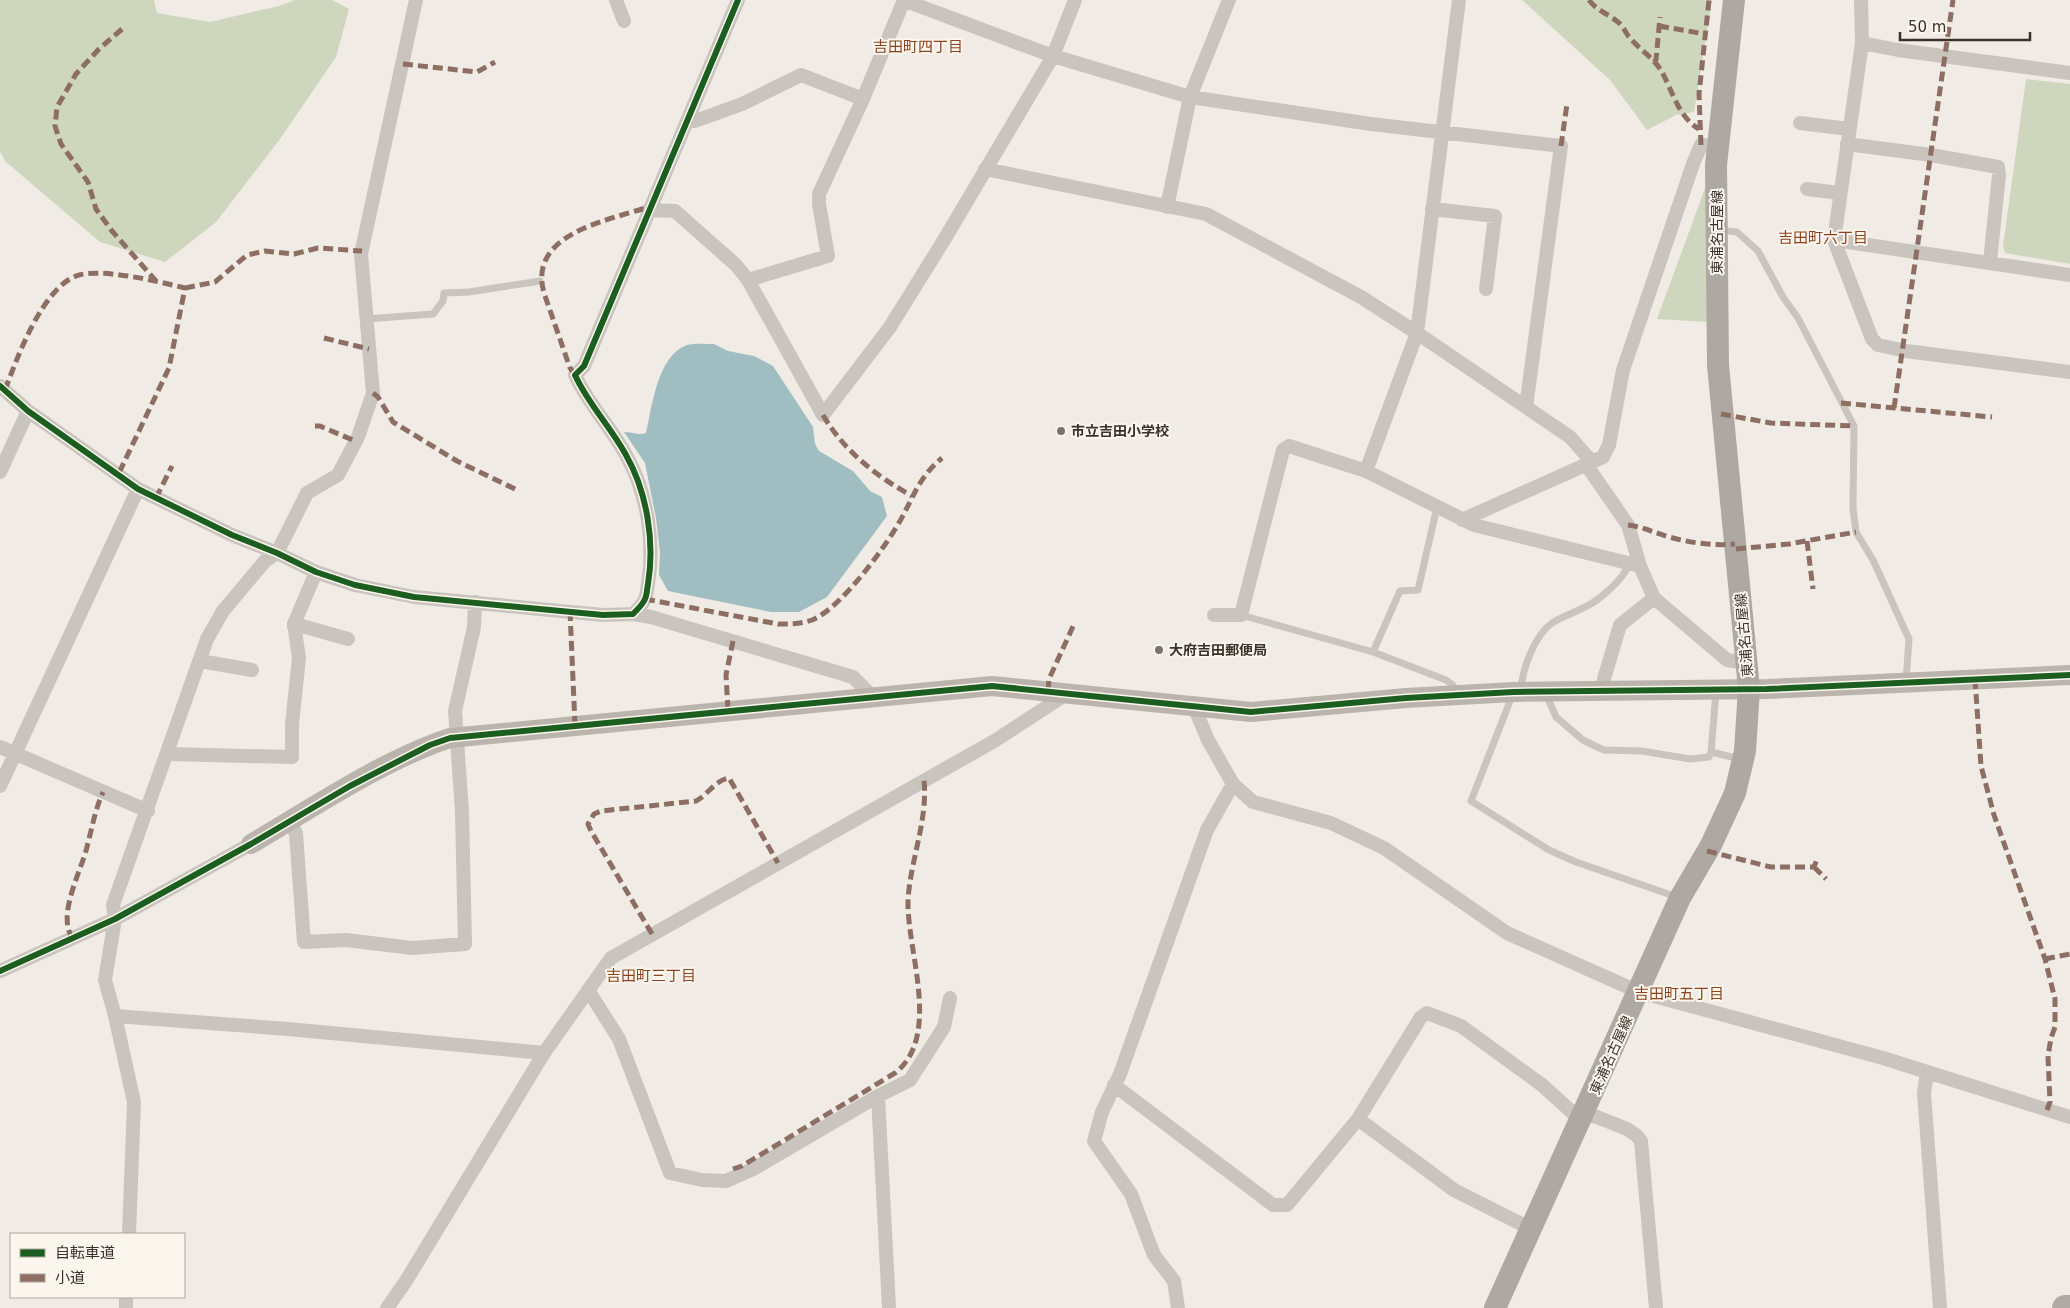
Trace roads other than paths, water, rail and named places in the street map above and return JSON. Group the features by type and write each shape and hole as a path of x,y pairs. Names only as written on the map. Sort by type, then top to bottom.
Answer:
{"highway":[{"path":"2065,1308 2070,1308"}],"main road":[{"name":"東浦名古屋線","path":"1496,1308 1640,992 1680,898 1711,845 1731,802 1744,760 1749,689 1718,365 1716,229 1718,146 1734,0"}],"street":[{"path":"129,1233 134,1102 105,980 115,919 113,906 207,639 223,611 264,561 277,553 307,493 338,475 358,437 373,393 361,254 416,0"},
{"path":"616,0 624,21"},
{"path":"633,614 645,599 651,565 650,542 637,476 613,432 582,391 575,375 584,366 648,210 689,120 738,0"},
{"path":"748,280 828,256 818,204 819,194 863,99 904,0 1053,56 1190,97 1371,124 1561,146 1526,407"},
{"path":"648,210 675,211 736,266 748,280 823,415 890,327 944,240 1053,56 1075,0"},
{"path":"1167,207 1190,97 1229,0"},
{"path":"1366,471 1417,333 1459,0"},
{"path":"1861,0 1862,43 1834,240 1872,339 1878,344 1906,350 2070,372"},
{"path":"1862,43 1898,50 2070,72"},
{"path":"689,120 695,121 742,104 801,76 863,99"},
{"path":"1800,123 1849,130"},
{"path":"1847,144 1940,156 1998,167 1999,175 1990,262"},
{"path":"1462,520 1603,457 1609,445 1623,370 1693,164 1701,145 1718,146"},
{"path":"985,169 1206,214 1361,297 1417,333 1570,437 1590,464 1628,525 1635,565 1654,598 1727,660 1747,663"},
{"path":"1807,188 1840,193"},
{"path":"1432,209 1495,216 1486,289"},
{"path":"1834,240 2070,275"},
{"path":"0,386 28,411 138,489 232,535 277,553 316,572 355,585 414,597 603,615 633,614 651,617 853,677 872,696"},
{"path":"0,472 28,411"},
{"path":"1214,615 1241,615 1283,450 1289,446 1366,471 1474,525 1635,565"},
{"path":"0,786 138,489"},
{"path":"168,754 292,757 292,724 299,658 294,627 316,572"},
{"path":"1604,691 1604,679 1620,625 1654,598"},
{"path":"290,821 296,834 304,942 346,940 412,948 465,944 458,738 455,711 474,627 475,602"},
{"path":"294,627 302,626 348,639"},
{"path":"200,661 252,670"},
{"path":"0,971 115,919 251,844 350,786 430,745 458,738 872,696 992,686 1251,712 1455,695 1517,692 1749,689 2070,675"},
{"path":"387,1308 406,1281 544,1053 611,958 996,740 1069,693"},
{"path":"1194,707 1208,740 1233,784 1253,802 1331,823 1384,848 1507,933 1640,992 1883,1058 2070,1117"},
{"path":"0,747 148,811"},
{"path":"1178,1308 1174,1281 1154,1255 1131,1194 1094,1141 1102,1112 1114,1085 1207,830 1233,784"},
{"path":"588,990 619,1039 670,1173 702,1180 726,1181 755,1168 878,1096 910,1080 944,1027 950,998"},
{"path":"1114,1085 1273,1205 1287,1205 1358,1119 1421,1016 1427,1013 1461,1026 1542,1085 1574,1114 1597,1117 1627,1129 1641,1141 1656,1308"},
{"path":"115,1016 288,1028 544,1053"},
{"path":"1927,1073 1924,1093 1940,1308"},
{"path":"878,1096 889,1308"},
{"path":"1358,1119 1454,1190 1531,1229"}],"lane":[{"path":"1716,229 1738,232 1758,251 1783,297 1798,318 1854,426 1853,508 1856,532 1873,560 1909,640 1906,682"},
{"path":"366,319 433,314 443,301 444,294 540,282"},
{"path":"1373,652 1400,591 1418,590 1437,507"},
{"path":"1635,565 1599,598 1582,609 1552,623 1543,632 1522,677 1471,801 1549,850 1576,862 1680,898"},
{"path":"1241,615 1373,652 1446,680 1453,685 1455,695"},
{"path":"1546,692 1556,718 1582,740 1604,750 1642,751 1690,759 1709,756 1711,752 1716,689"},
{"path":"1711,752 1744,760"}],"water":[{"path":"690,344 714,344 728,351 754,356 773,366 813,427 815,444 819,451 853,471 870,491 882,497 887,516 827,597 799,612 771,612 668,591 659,575 660,553 656,518 645,463 624,432 646,433 662,371 677,351"}],"place":[{"name":"市立吉田小学校","path":"1061,431"},
{"name":"大府吉田郵便局","path":"1159,650"}],"district":[{"name":"吉田町四丁目","path":"918,47"},
{"name":"吉田町六丁目","path":"1823,238"},
{"name":"吉田町三丁目","path":"651,976"},
{"name":"吉田町五丁目","path":"1679,994"}]}
